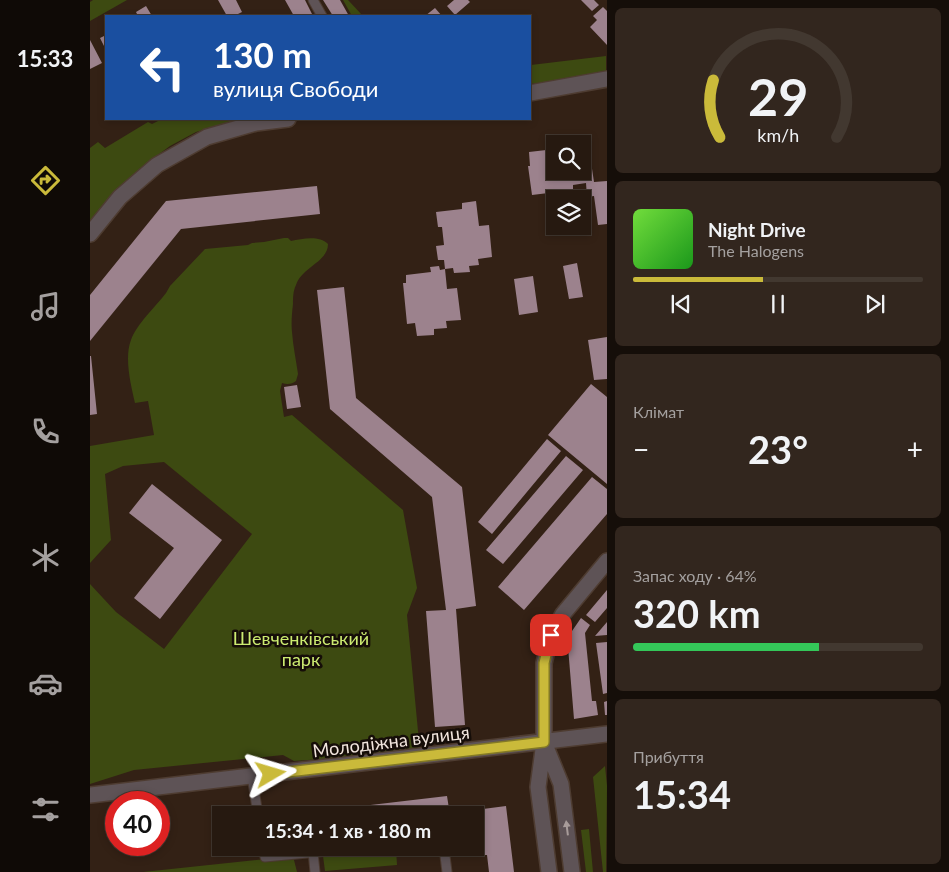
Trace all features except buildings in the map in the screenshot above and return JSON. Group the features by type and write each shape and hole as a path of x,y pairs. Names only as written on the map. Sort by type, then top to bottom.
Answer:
{"street":[{"path":"531,93 606,79"},
{"path":"90,234 120,197 158,165 207,138 256,123 276,120"},
{"path":"548,872 538,787 544,742 544,663 551,635 563,614 606,561"},
{"name":"Молодіжна вулиця","path":"90,795 606,734"},
{"path":"544,742 561,784 572,872"}],"lane":[{"path":"313,0 321,15"},
{"path":"252,776 257,806"},
{"path":"313,856 315,872"},
{"path":"445,856 446,872"}],"green space":[{"path":"93,0 127,0 90,21 90,2"},
{"path":"343,0 348,0 362,15 351,15"},
{"path":"606,56 606,74 531,84 531,65"},
{"path":"160,120 238,120 196,132 170,146 125,182 90,221 90,148 98,142 105,148 148,122 152,124"},
{"name":"Шевченківський парк","path":"288,238 291,241 320,239 328,244 324,255 299,279 294,290 292,329 298,374 296,381 288,384 282,383 280,391 284,417 292,415 403,510 417,588 407,615 420,752 294,761 283,755 134,770 90,784 90,584 116,612 164,649 252,534 164,462 123,466 105,474 111,540 90,563 90,446 154,435 148,401 135,403 128,355 131,340 137,328 170,286 205,249 248,245"},
{"path":"605,766 607,786 606,872 603,872 593,777"},
{"path":"589,829 593,872 586,872 581,830"},
{"path":"293,856 297,872 143,872"},
{"path":"323,856 396,856 397,865 325,871"}],"route":[{"path":"271,774 544,742 544,663 551,635"}]}
